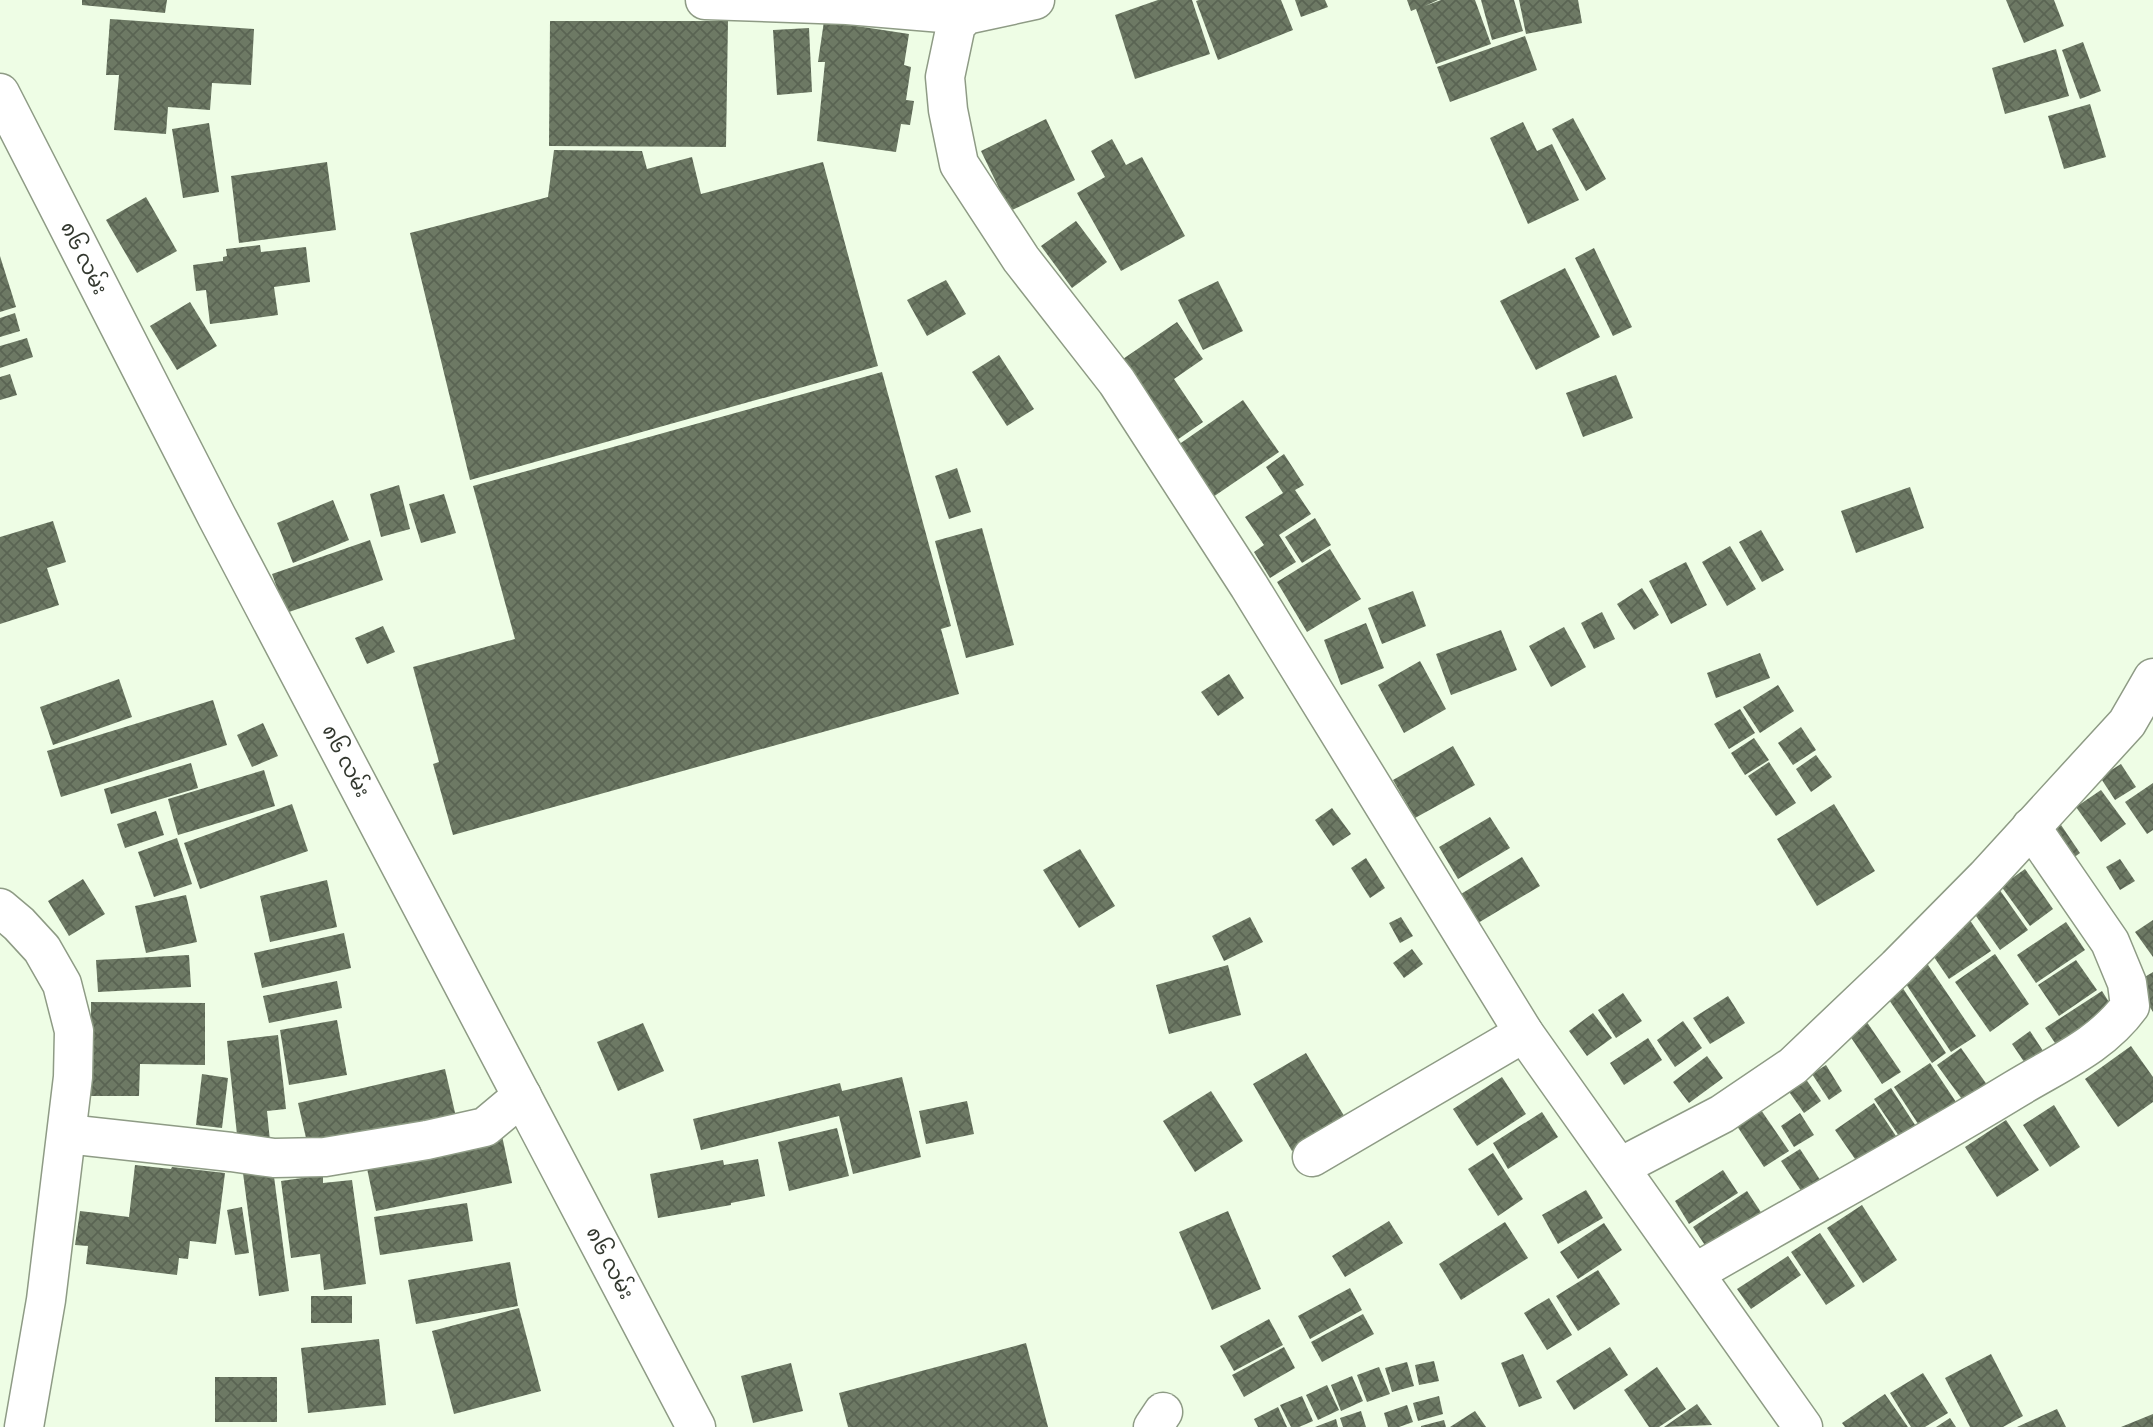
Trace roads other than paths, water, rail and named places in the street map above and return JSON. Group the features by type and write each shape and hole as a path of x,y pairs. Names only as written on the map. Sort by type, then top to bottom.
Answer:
{"street":[{"path":"705,0 965,8 1035,0"},
{"path":"965,8 956,25 945,77 948,110 959,164 1021,259 1117,382 1138,414 1249,586 1524,1033 1803,1427"},
{"name":"၈၆ လမ်း","path":"0,93 211,505 696,1427"},
{"path":"1619,1167 1722,1114 1793,1066 1986,877 2127,723 2153,678"},
{"path":"1695,1273 1941,1135 2085,1049 2116,1025 2130,1006 2127,983 2110,942 2031,827"},
{"path":"0,908 42,949 62,984 74,1031 73,1077 67,1134 46,1300 24,1427"},
{"path":"1312,1157 1524,1033"},
{"path":"67,1134 274,1158 325,1157 485,1127 522,1096"}]}
